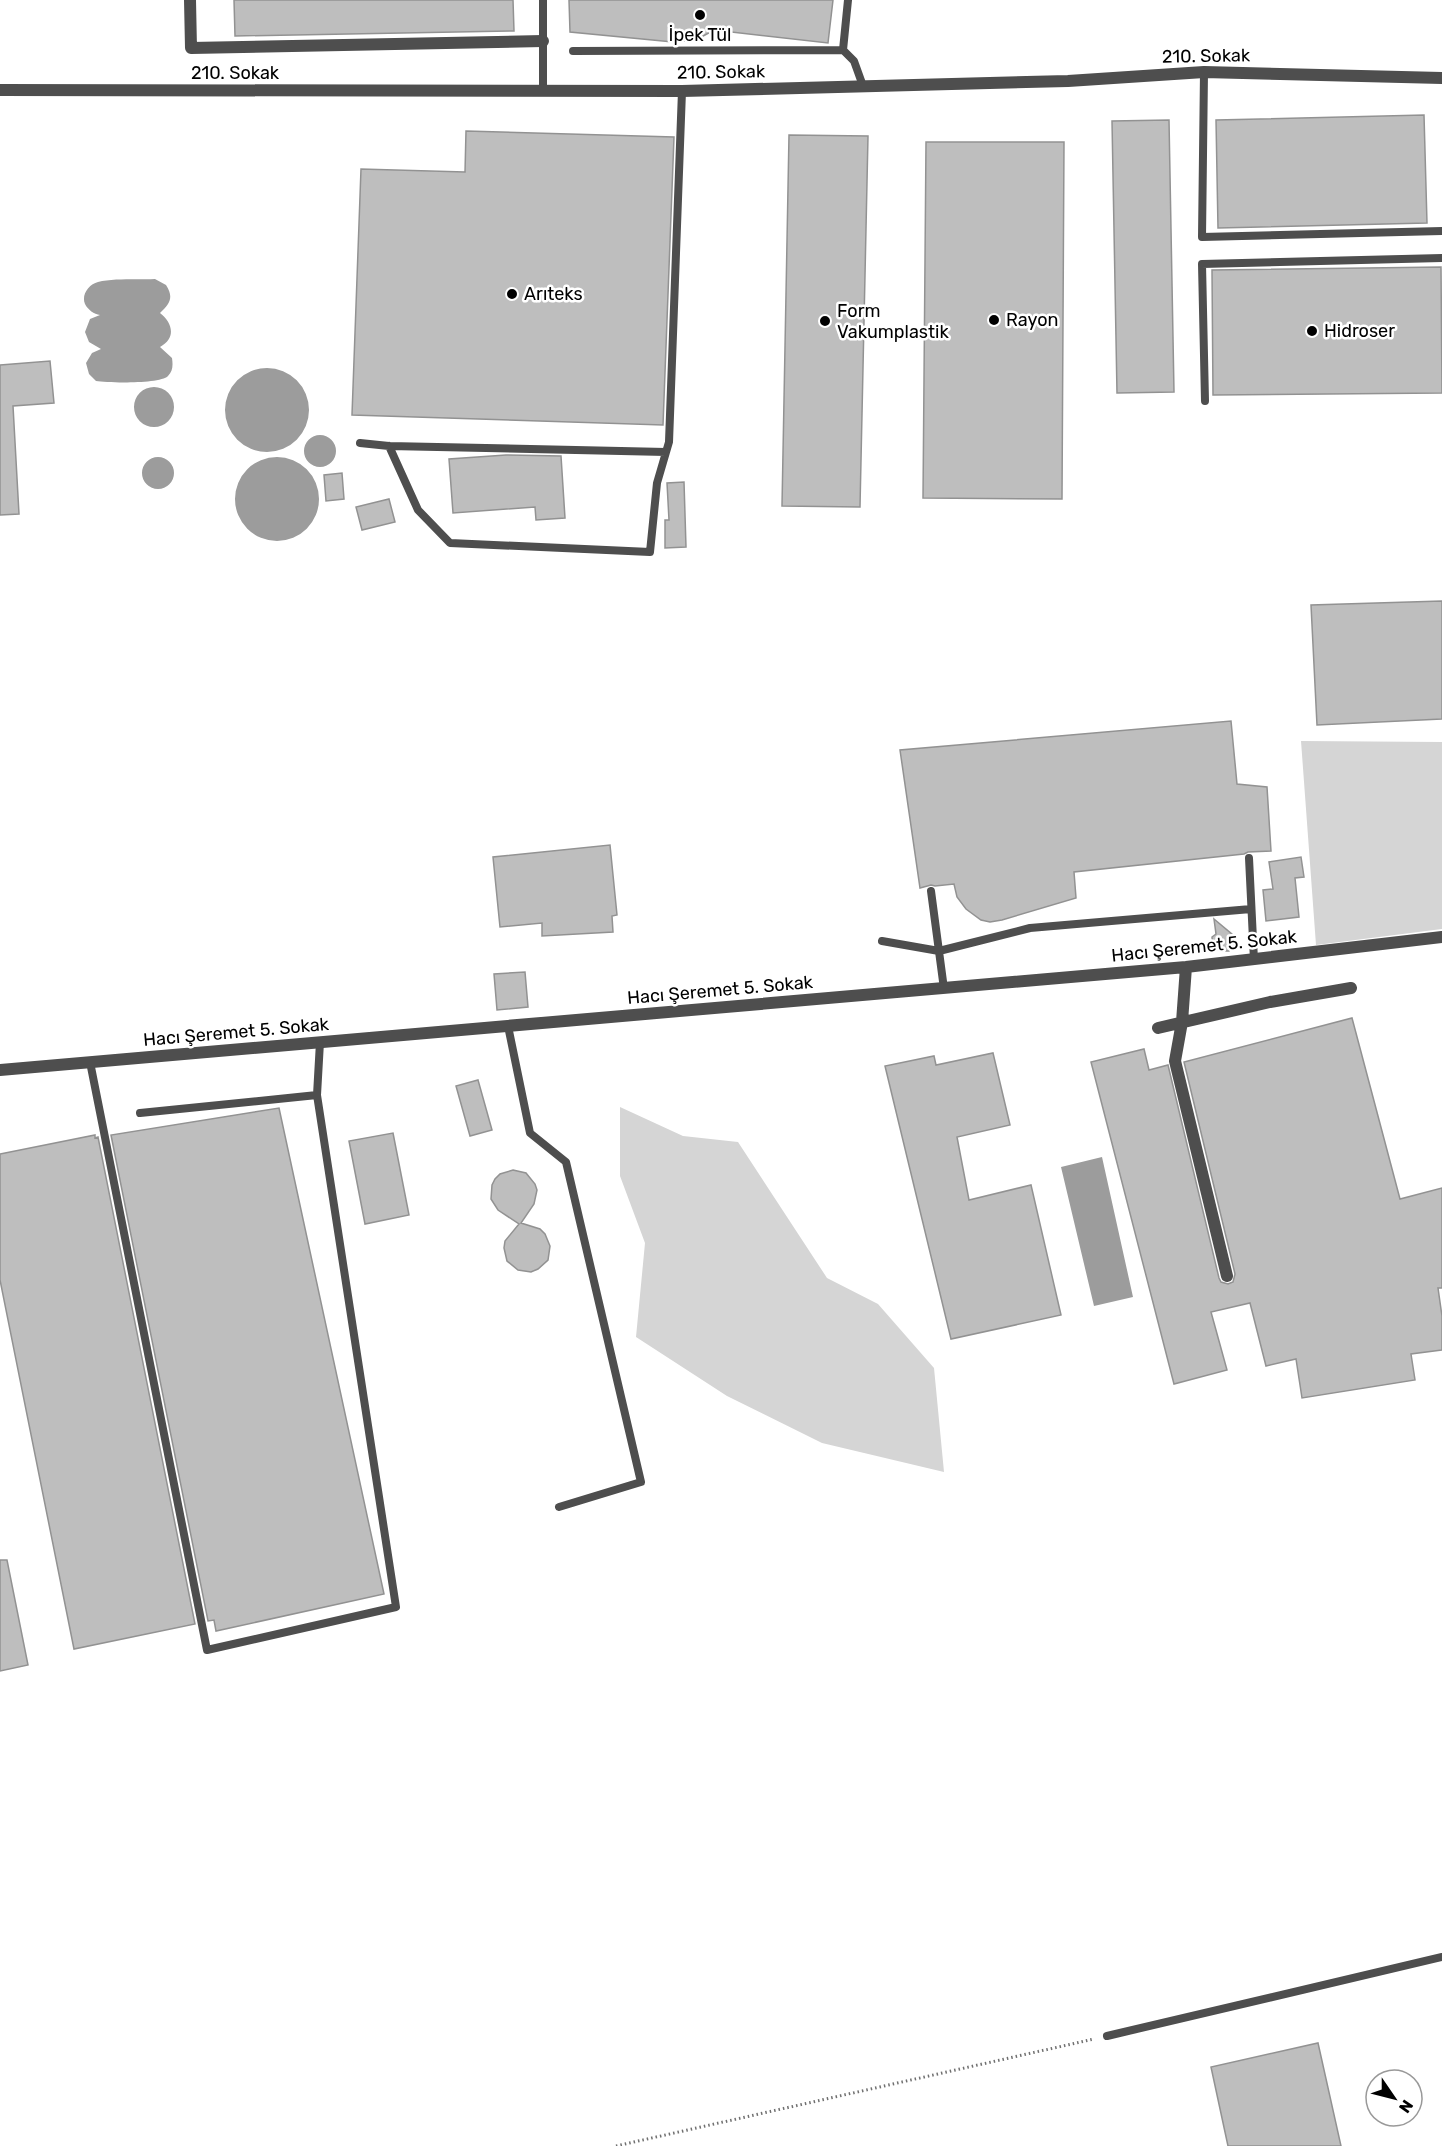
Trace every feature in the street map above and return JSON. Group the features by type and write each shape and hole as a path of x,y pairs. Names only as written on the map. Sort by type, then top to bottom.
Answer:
{"street":[{"path":"190,0 191,48 543,40"},
{"name":"210. Sokak","path":"0,90 682,91 1068,81 1204,72 1442,78"},
{"name":"Hacı Şeremet 5. Sokak","path":"0,1070 1186,968 1442,937"},
{"path":"1186,968 1182,1022 1175,1061 1227,1276"},
{"path":"1158,1028 1270,1002 1351,988"}],"lane":[{"path":"543,0 543,91"},
{"path":"843,50 849,0"},
{"path":"573,51 843,50 854,61 863,86"},
{"path":"1204,72 1202,237 1442,231"},
{"path":"389,446 418,510 450,543 650,552 657,483 669,442 682,91"},
{"path":"1205,401 1202,264 1442,258"},
{"path":"360,443 389,446 666,452"},
{"path":"1249,858 1254,960"},
{"path":"931,891 944,989"},
{"path":"882,941 939,951 1030,928 1251,909"},
{"path":"507,1026 530,1132 566,1162 641,1482 559,1507"},
{"path":"90,1062 207,1650 396,1608 317,1095 320,1042"},
{"path":"140,1113 317,1095"},
{"path":"1107,2036 1442,1957"}],"path":[{"path":"616,2146 1107,2036"}],"shaded area":[{"path":"155,279 166,285 170,293 166,307 160,313 170,325 171,335 160,347 172,358 171,372 163,379 145,382 96,381 89,374 86,363 92,353 101,349 89,342 85,332 90,319 100,315 91,311 85,304 84,297 87,290 95,283 104,281"},
{"path":"267,368 290,375 302,387 309,410 302,433 290,445 267,452 244,445 232,433 225,410 232,387 244,375"},
{"path":"154,387 168,393 174,407 168,421 154,427 140,421 134,407 140,393"},
{"path":"320,435 331,440 336,451 331,462 320,467 309,462 304,451 309,440"},
{"path":"158,457 170,461 174,473 170,485 158,489 146,485 142,473 146,461"},
{"path":"277,457 293,460 307,469 316,483 319,499 316,515 307,529 293,538 277,541 261,538 247,529 238,515 235,499 238,483 247,469 261,460"},
{"path":"1301,741 1442,742 1442,929 1316,945"},
{"path":"620,1107 683,1136 738,1142 827,1278 878,1304 934,1368 944,1472 822,1443 727,1396 636,1337 645,1243 620,1176"},
{"path":"1102,1157 1133,1297 1094,1306 1061,1167"}],"building":[{"path":"234,0 513,0 514,31 235,36"},
{"name":"İpek Tül","path":"569,0 833,0 828,43 714,30 696,40 673,42 570,32"},
{"path":"1424,115 1427,223 1218,228 1216,120"},
{"path":"1169,120 1174,392 1117,393 1112,121"},
{"name":"Arıteks","path":"466,131 674,137 663,425 352,415 361,169 465,172"},
{"name":"Form Vakumplastik","path":"789,135 868,136 860,507 782,506"},
{"name":"Rayon","path":"926,142 1064,142 1062,499 923,498"},
{"name":"Hidroser","path":"1441,267 1442,393 1213,395 1212,270"},
{"path":"50,361 54,403 13,406 19,514 0,515 0,365"},
{"path":"506,455 561,456 565,518 536,520 535,507 453,513 449,459"},
{"path":"342,473 344,499 326,501 324,475"},
{"path":"684,482 686,547 665,548 665,520 669,520 667,483"},
{"path":"389,499 395,522 362,530 356,507"},
{"path":"1442,601 1442,719 1317,725 1311,605"},
{"path":"1231,721 1237,784 1267,787 1271,851 1074,872 1076,898 990,922 981,920 966,909 957,897 954,884 920,888 900,750"},
{"path":"610,845 617,915 612,916 613,932 542,936 542,923 500,927 493,857"},
{"path":"1301,857 1304,877 1295,878 1299,917 1266,921 1263,890 1273,889 1269,862"},
{"path":"1214,919 1233,935 1234,945 1229,951 1220,951 1213,947 1212,937 1216,934"},
{"path":"525,972 528,1007 497,1010 494,974"},
{"path":"1352,1018 1400,1199 1442,1188 1442,1288 1438,1288 1442,1316 1442,1350 1411,1354 1415,1380 1302,1398 1296,1359 1266,1366 1250,1303 1211,1312 1227,1370 1174,1384 1091,1062 1144,1049 1149,1070 1168,1065 1219,1278 1221,1282 1228,1284 1233,1282 1235,1274 1184,1062"},
{"path":"993,1053 1010,1125 957,1137 969,1200 1031,1185 1061,1315 951,1339 885,1066 934,1056 936,1065"},
{"path":"478,1080 492,1130 470,1136 456,1086"},
{"path":"279,1108 384,1594 216,1631 214,1620 208,1621 111,1135"},
{"path":"393,1133 409,1215 365,1224 349,1141"},
{"path":"95,1135 95,1138 98,1137 195,1624 74,1649 0,1280 0,1154"},
{"path":"513,1170 526,1173 537,1190 534,1204 521,1223 540,1229 550,1246 548,1260 531,1272 518,1270 507,1261 505,1241 519,1224 498,1210 491,1199 495,1179 500,1174"},
{"path":"0,1560 7,1560 28,1665 0,1671"},
{"path":"1318,2043 1341,2146 1228,2146 1211,2067"}],"place":[{"name":"İpek Tül","path":"700,15"},
{"name":"Arıteks","path":"512,294"},
{"name":"Rayon","path":"994,320"},
{"name":"Form Vakumplastik","path":"825,321"},
{"name":"Hidroser","path":"1312,331"}]}
